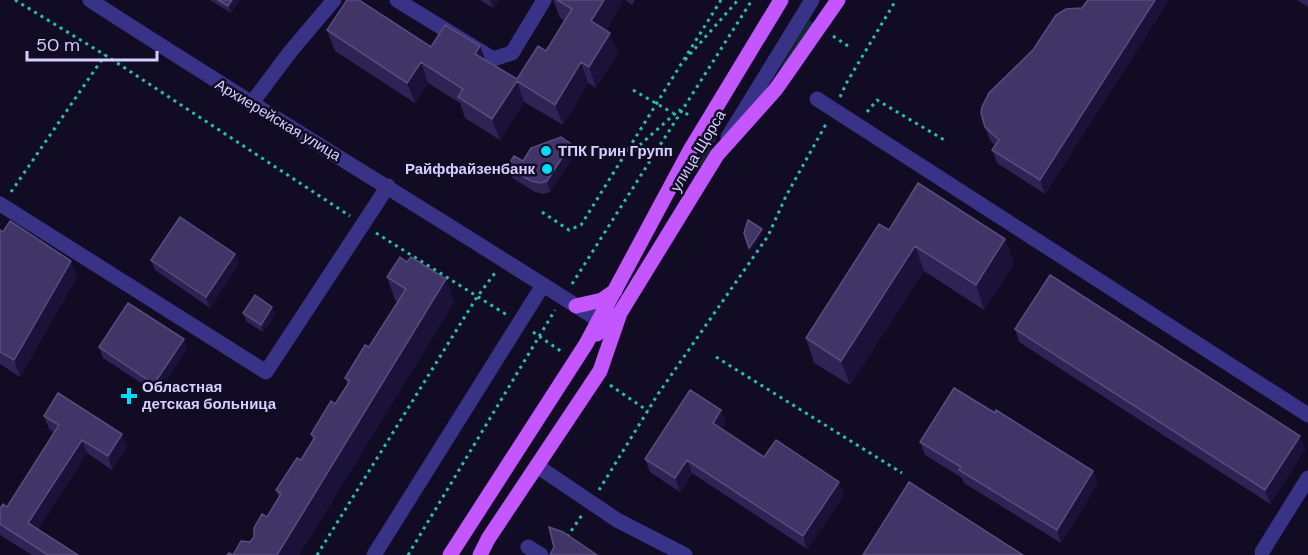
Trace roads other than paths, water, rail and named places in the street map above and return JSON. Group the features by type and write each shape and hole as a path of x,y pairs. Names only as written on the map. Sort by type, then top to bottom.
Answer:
{"main road":[{"path":"609,319 615,291 689,152 782,0"},
{"path":"717,154 776,89 838,0"},
{"name":"улица Щорса","path":"450,555 586,345 609,319 717,154"},
{"path":"576,306 602,300 615,291"},
{"name":"улица Щорса","path":"478,555 600,371 609,319"}],"street":[{"name":"Архиерейская улица","path":"90,0 251,104 383,183 576,306 609,319"},
{"path":"251,104 290,52 334,0"},
{"path":"397,0 493,59 512,53 544,0"},
{"name":"улица Щорса","path":"717,154 810,3"},
{"path":"817,99 1308,416"},
{"path":"1,205 266,372 383,183"},
{"path":"375,555 543,285"},
{"path":"537,466 617,520 685,555"},
{"path":"1262,552 1308,478"}],"place":[{"name":"ТПК Грин Групп","path":"546,151"},
{"name":"Райффайзенбанк","path":"547,169"},
{"name":"Областная детская больница","path":"129,396"}]}
